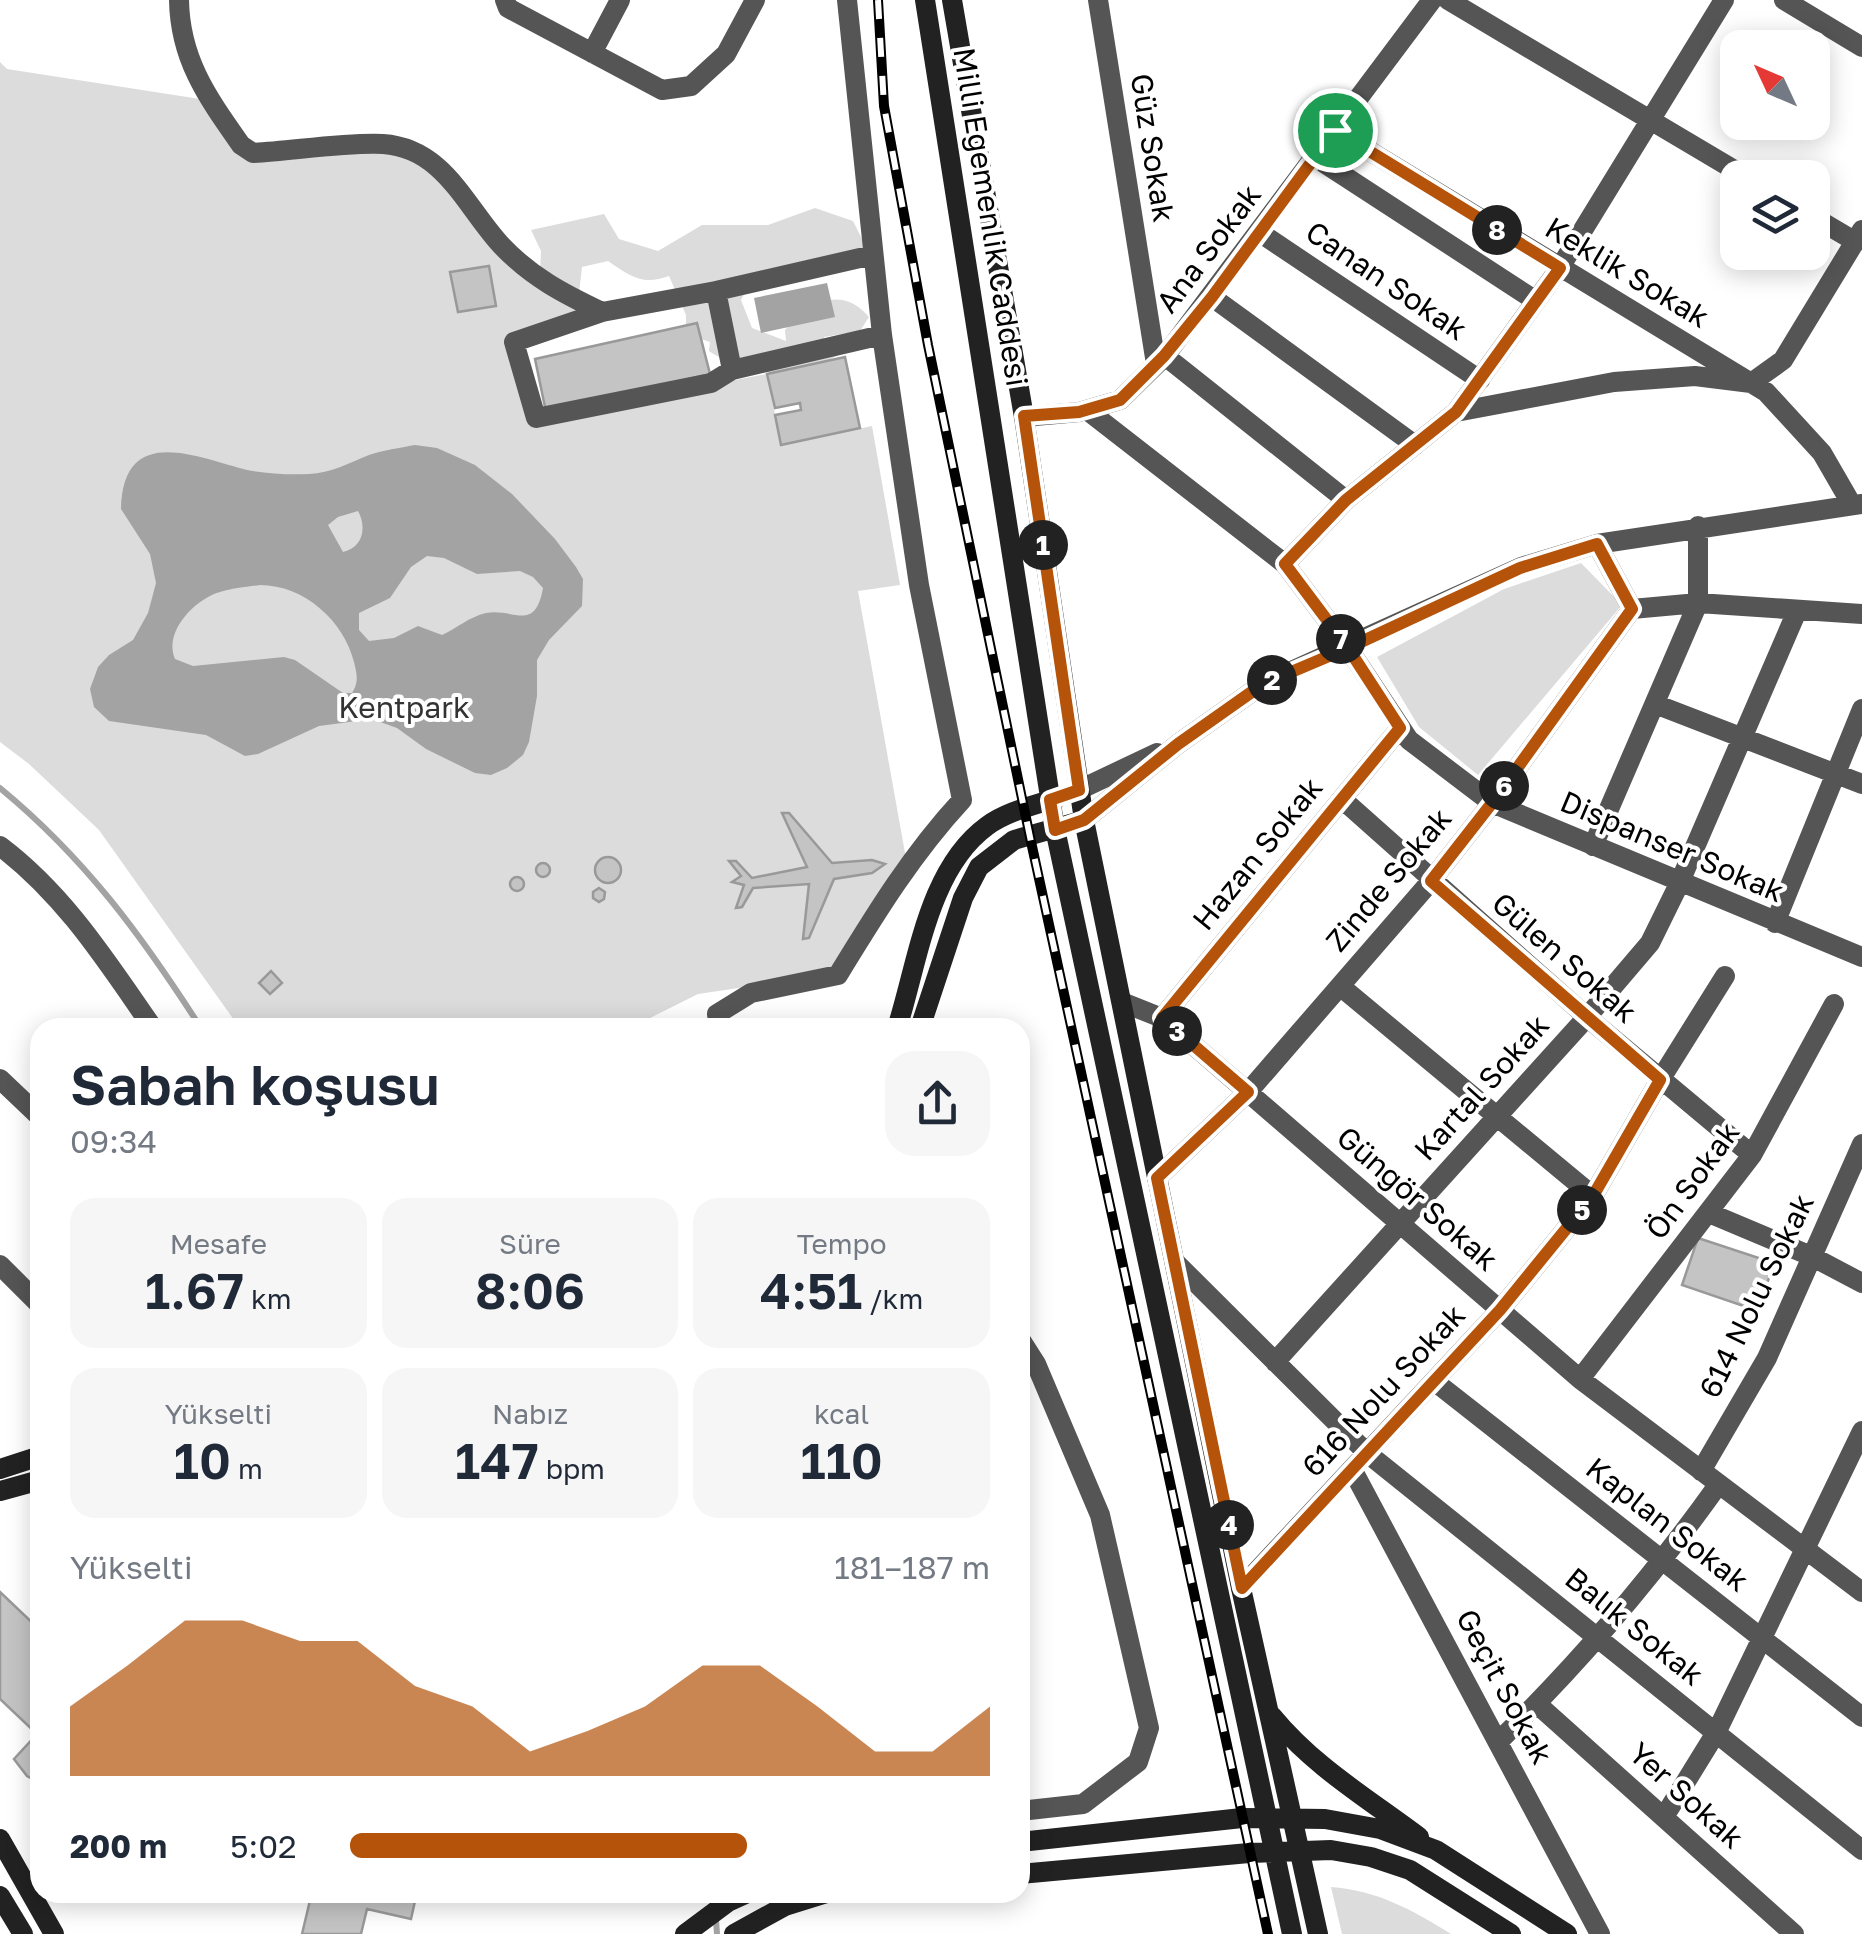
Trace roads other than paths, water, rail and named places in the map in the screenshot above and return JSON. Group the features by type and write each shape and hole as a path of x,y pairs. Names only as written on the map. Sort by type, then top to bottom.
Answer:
{"main road":[{"name":"Milli Egemenlik Caddesi","path":"925,0 1055,830"},
{"name":"Milli Egemenlik Caddesi","path":"952,0 1024,416 1084,820"},
{"path":"899,1018 934,906 961,851 990,823 1079,790"},
{"path":"923,1018 962,898 979,867 1014,840 1084,820 1242,1588 1318,1934"},
{"path":"1055,830 1292,1934"},
{"path":"0,1469 30,1459"},
{"path":"0,1491 30,1483"},
{"path":"1269,1712 1293,1741 1325,1769 1436,1850 1567,1934"},
{"path":"1030,1841 1242,1818 1292,1817 1380,1830 1436,1850"},
{"path":"0,1840 30,1892"},
{"path":"1030,1873 1331,1850 1372,1857 1410,1870 1512,1934"},
{"path":"0,1896 23,1934"},
{"path":"36,1903 54,1934"},
{"path":"685,1934 727,1903"},
{"path":"734,1934 762,1916 799,1903"}],"street":[{"path":"179,0 180,22 192,68 241,145 253,154 385,144 423,155 450,176 514,256 552,289 602,312"},
{"path":"505,0 508,8 662,90 691,86 726,54 755,0"},
{"path":"592,52 620,0"},
{"path":"717,1018 716,1014 751,993 838,975 901,873 962,800 918,586 882,334 846,0"},
{"name":"Güz Sokak","path":"1098,0 1160,360"},
{"name":"Ana Sokak","path":"1024,416 1087,410 1120,400 1160,360 1212,297 1432,0"},
{"path":"1448,0 1720,161"},
{"path":"1285,564 1346,500 1456,412 1560,268 1724,0"},
{"path":"1784,0 1862,47"},
{"name":"Keklik Sokak","path":"1335,130 1766,392 1822,453 1857,504"},
{"path":"1315,157 1536,301"},
{"path":"1456,412 1614,382 1694,376 1752,383 1784,360 1859,236 1830,224"},
{"name":"Canan Sokak","path":"1259,232 1480,380"},
{"path":"873,256 602,312 514,342 536,418 711,383 732,370 882,334"},
{"path":"716,291 732,370"},
{"path":"1212,297 1415,444"},
{"path":"1160,360 1346,500"},
{"name":"Dispanser Sokak","path":"1087,410 1285,564 1348,648 1409,740 1492,803 1680,884 1862,956"},
{"path":"1084,820 1178,744 1263,684 1520,568 1597,544 1857,504"},
{"path":"1593,846 1698,603 1698,526"},
{"path":"1597,544 1632,609 1698,603 1862,614"},
{"name":"Zinde Sokak","path":"1157,1178 1248,1092 1431,881 1632,609"},
{"name":"Kartal Sokak","path":"1275,1362 1650,942 1680,884 1797,611"},
{"path":"1654,704 1862,784"},
{"path":"1775,922 1862,709"},
{"name":"Hazan Sokak","path":"1162,1018 1400,728"},
{"path":"1079,790 1178,744"},
{"name":"Gülen Sokak","path":"1342,799 1586,1018 1752,1156"},
{"path":"0,846 29,868 77,919 146,1018"},
{"name":"616 Nolu Sokak","path":"1242,1588 1500,1310 1593,1196 1725,976"},
{"path":"1340,986 1593,1196"},
{"name":"Güngör Sokak","path":"1122,1002 1162,1018 1580,1380 1862,1592"},
{"name":"Ön Sokak","path":"1580,1380 1752,1156 1834,1004"},
{"path":"0,1079 30,1108"},
{"name":"614 Nolu Sokak","path":"1700,1471 1767,1358 1862,1144"},
{"path":"1709,1213 1811,1256 1862,1283"},
{"name":"Geçit Sokak","path":"1177,1264 1275,1362 1360,1461 1600,1934"},
{"path":"0,1266 30,1295"},
{"path":"1030,1355 1100,1515 1148,1728 1138,1762 1083,1804 1030,1810"},
{"name":"Kaplan Sokak","path":"1434,1381 1862,1716"},
{"path":"1664,1817 1716,1731 1764,1639 1862,1431"},
{"name":"Balık Sokak","path":"1360,1461 1598,1636 1862,1850"},
{"path":"1500,1740 1537,1704 1664,1560 1718,1485"},
{"name":"Yer Sokak","path":"1537,1704 1794,1934"}],"waterway":[{"path":"0,788 85,870 157,962 194,1018"},
{"path":"715,1903 717,1934"}],"railway":[{"path":"878,0 884,106 928,345 1030,837 1268,1934"}],"park label":[{"name":"Kentpark","path":"404,708"}]}
